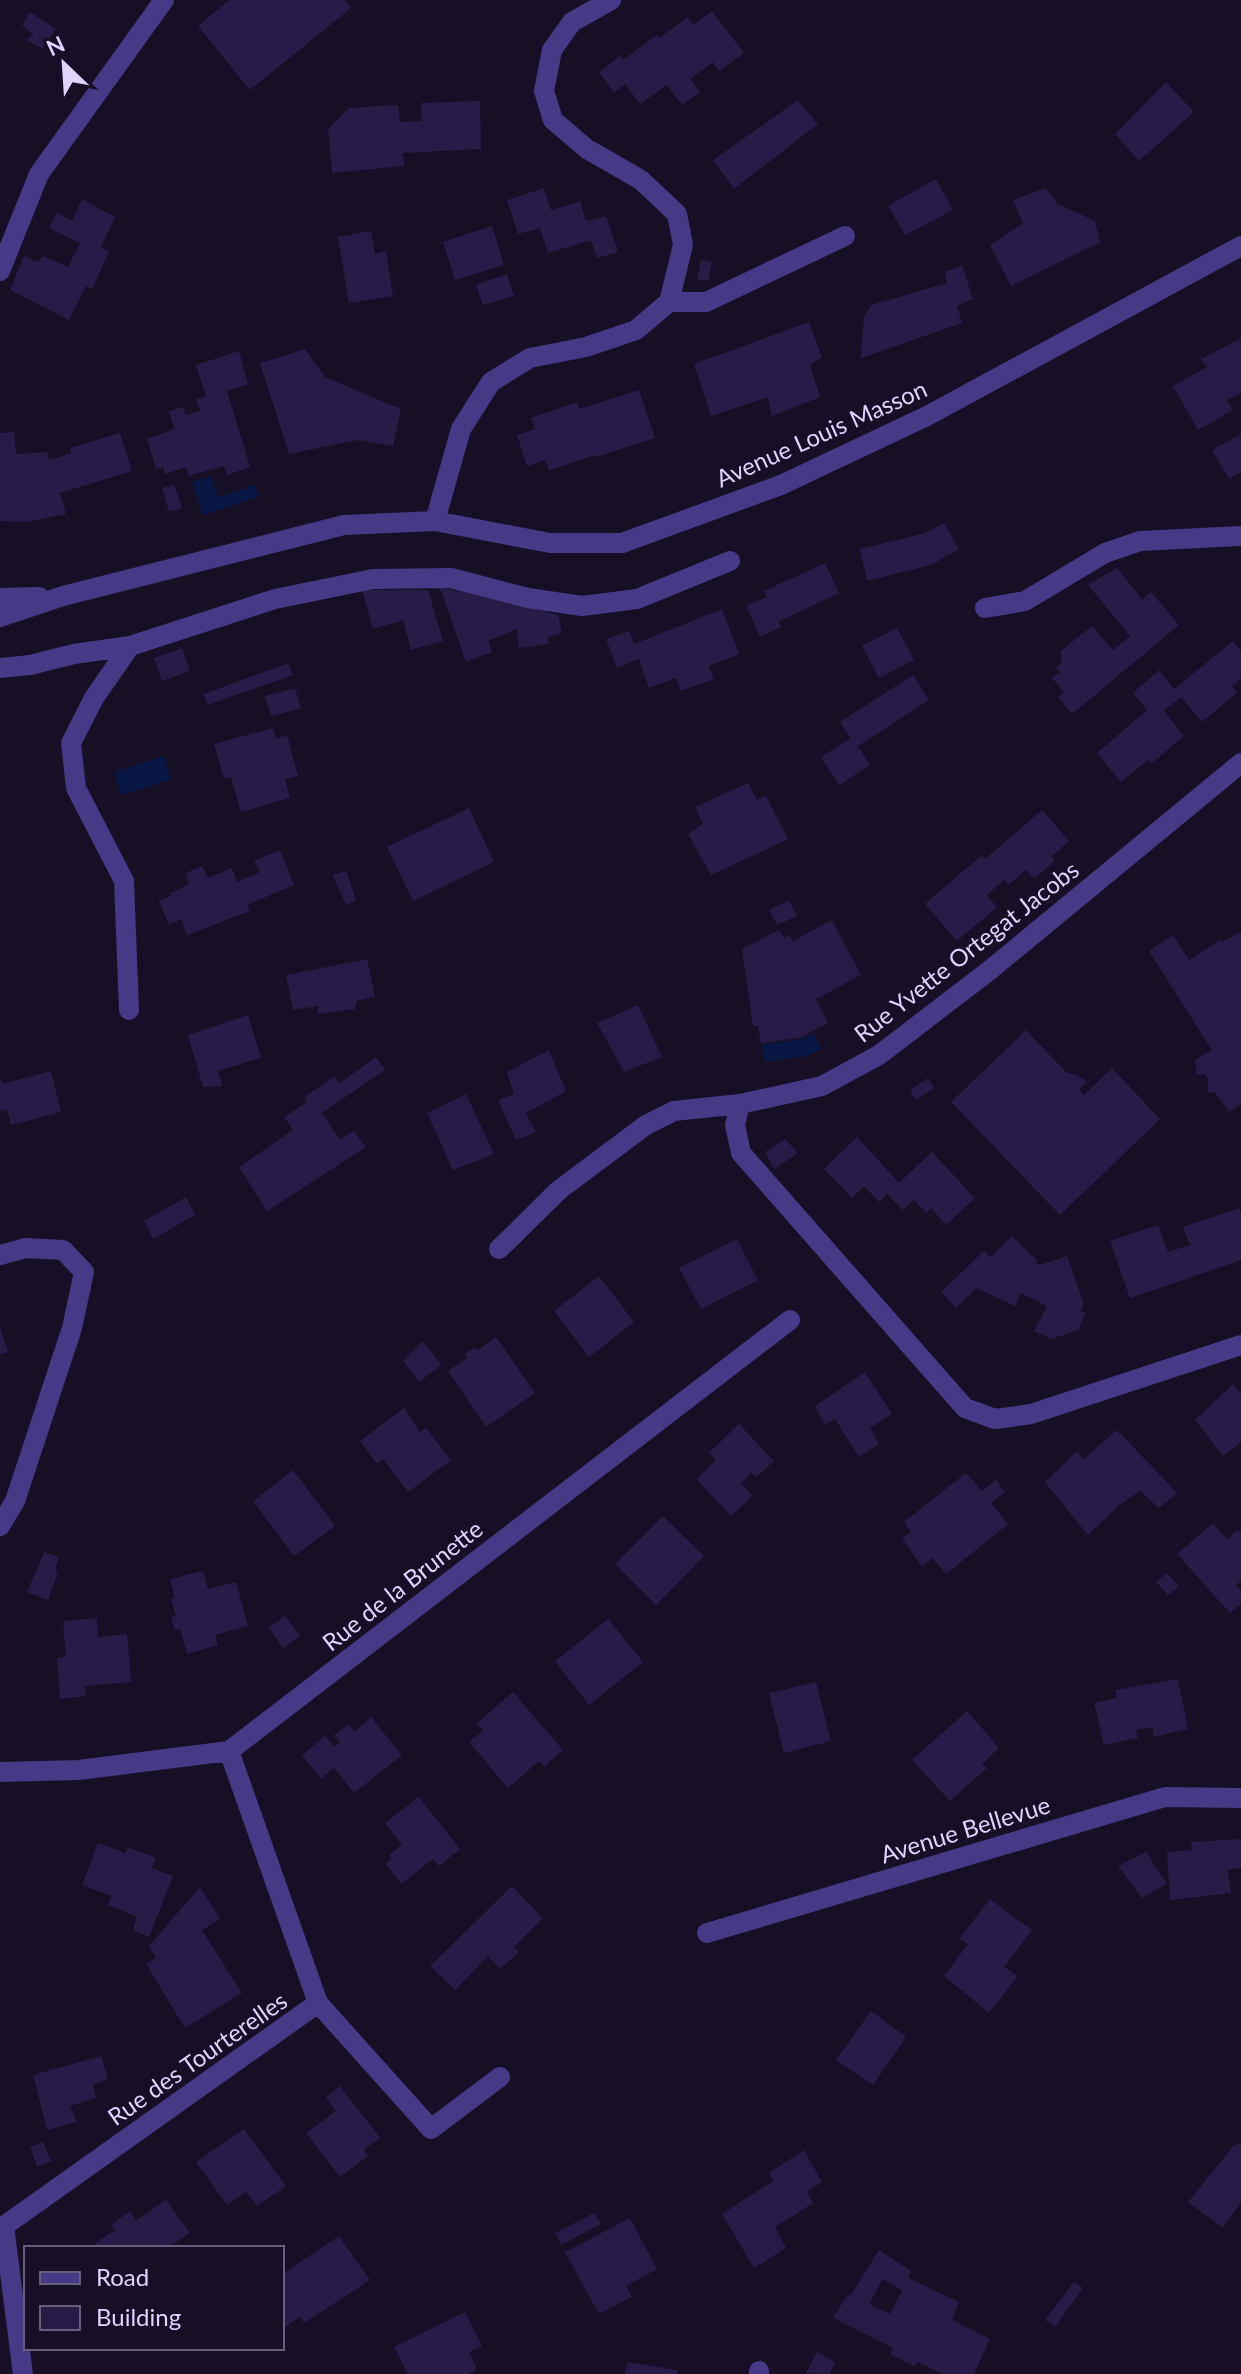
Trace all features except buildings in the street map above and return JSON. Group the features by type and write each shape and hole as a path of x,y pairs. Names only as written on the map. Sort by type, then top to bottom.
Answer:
{"street":[{"path":"0,271 39,174 164,0"},
{"path":"435,521 461,429 491,382 530,358 586,347 636,330 669,302 683,245 677,214 641,180 587,149 553,120 544,91 552,50 572,22 611,0"},
{"path":"669,302 706,302 845,236"},
{"name":"Avenue Louis Masson","path":"0,617 63,596 344,525 435,521 550,543 622,543 781,485 914,422 1241,246"},
{"path":"985,608 1025,601 1105,553 1140,541 1241,536"},
{"path":"0,668 130,646 275,599 373,579 451,578 528,598 582,606 637,599 730,561"},
{"name":"Avenue Louis Masson","path":"0,598 63,596"},
{"path":"129,1010 124,881 76,788 71,743 94,698 130,646"},
{"name":"Rue Yvette Ortegat Jacobs","path":"499,1249 559,1190 646,1125 674,1111 740,1104 822,1086 879,1055 990,970 1241,763"},
{"path":"740,1104 735,1125 741,1153 965,1408 995,1419 1031,1414 1241,1345"},
{"path":"0,1255 26,1248 63,1250 84,1272 72,1328 15,1501 0,1526"},
{"name":"Rue de la Brunette","path":"229,1751 790,1320"},
{"path":"0,1772 79,1770 229,1751"},
{"name":"Rue des Tourterelles","path":"23,2374 4,2226 318,2003 229,1751"},
{"name":"Avenue Bellevue","path":"707,1933 1165,1797 1241,1798"},
{"path":"318,2003 431,2129 500,2077"}],"water":[{"path":"211,476 218,497 255,485 258,497 203,515 192,482"},
{"path":"164,756 171,780 121,795 114,772"},
{"path":"814,1033 821,1049 807,1056 765,1062 762,1045 801,1039"}]}
